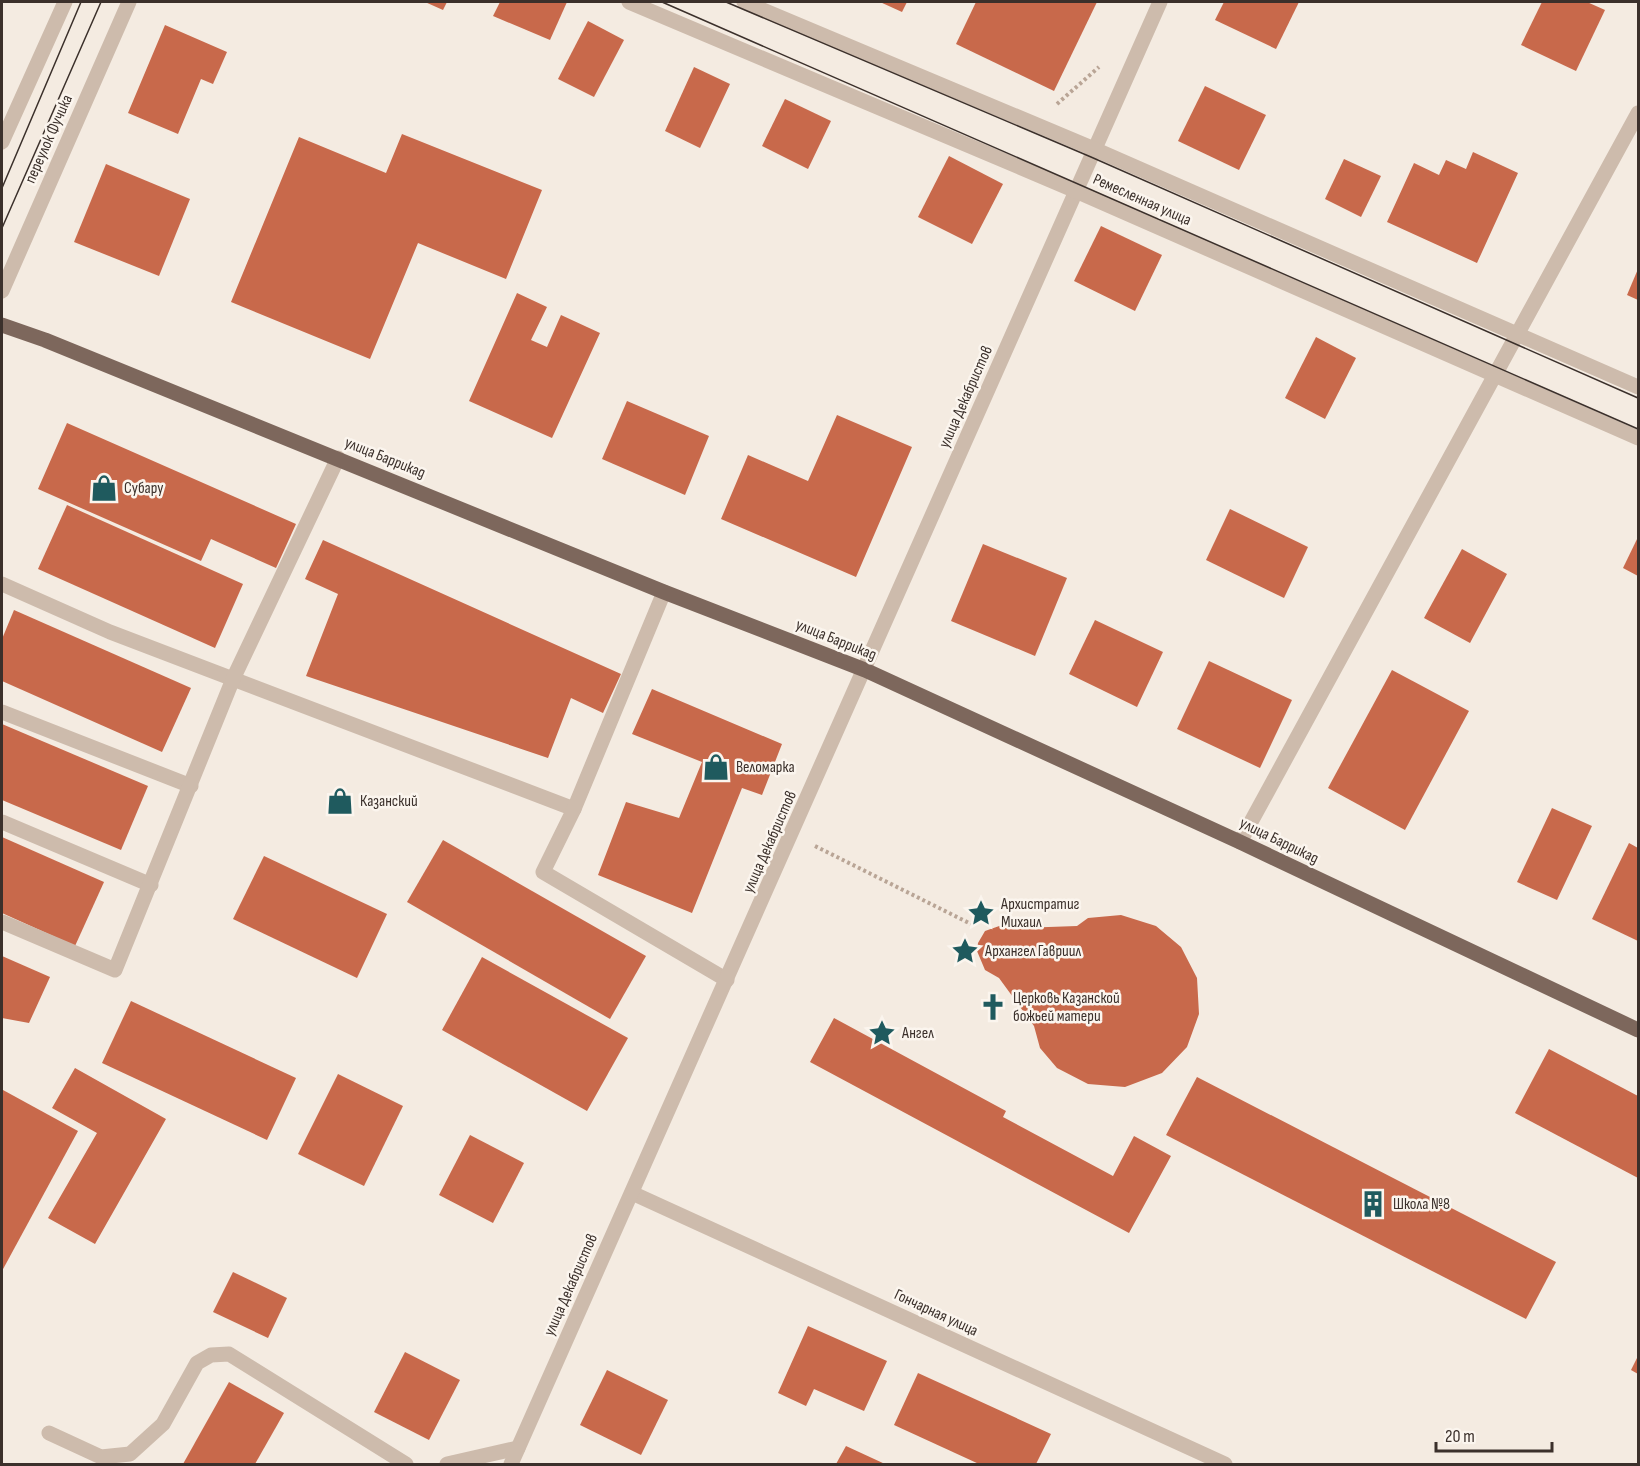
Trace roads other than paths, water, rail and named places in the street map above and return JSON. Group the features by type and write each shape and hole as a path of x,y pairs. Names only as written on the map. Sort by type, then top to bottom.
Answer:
{"main road":[{"name":"улица Баррикад","path":"2,325 45,340 338,458 664,592 865,670 1240,842 1638,1030"}],"street":[{"path":"2,142 65,2"},
{"name":"переулок Фучика","path":"2,291 129,2"},
{"name":"Ремесленная улица","path":"629,2 1076,191 1638,438"},
{"name":"Ремесленная улица","path":"744,2 1094,149 1638,387"},
{"name":"улица Декабристов","path":"511,1464 1160,2"},
{"path":"1240,842 1497,376 1517,334 1638,113"},
{"path":"2,922 115,970 152,885 232,679 338,458"},
{"path":"2,584 110,632 574,810"},
{"path":"664,592 574,810 543,872 727,980"},
{"path":"2,712 191,786"},
{"path":"2,822 152,885"},
{"name":"Гончарная улица","path":"632,1193 1225,1464"},
{"path":"49,1433 101,1457 130,1454 163,1424 197,1363 211,1355 230,1354 406,1464"},
{"path":"447,1464 518,1448"}],"tram line":[{"path":"2,188 81,2"},
{"path":"2,228 101,2"},
{"path":"662,2 1638,429"},
{"path":"726,2 1091,157 1638,398"}],"place":[{"name":"Субару","path":"104,488"},
{"name":"Веломарка","path":"716,767"},
{"name":"Казанский","path":"340,801"},
{"name":"Архистратиг Михаил","path":"981,913"},
{"name":"Архангел Гавриил","path":"965,951"},
{"name":"Церковь Казанской божьей матери","path":"993,1007"},
{"name":"Ангел","path":"882,1033"},
{"name":"Школа №8","path":"1373,1204"}]}
